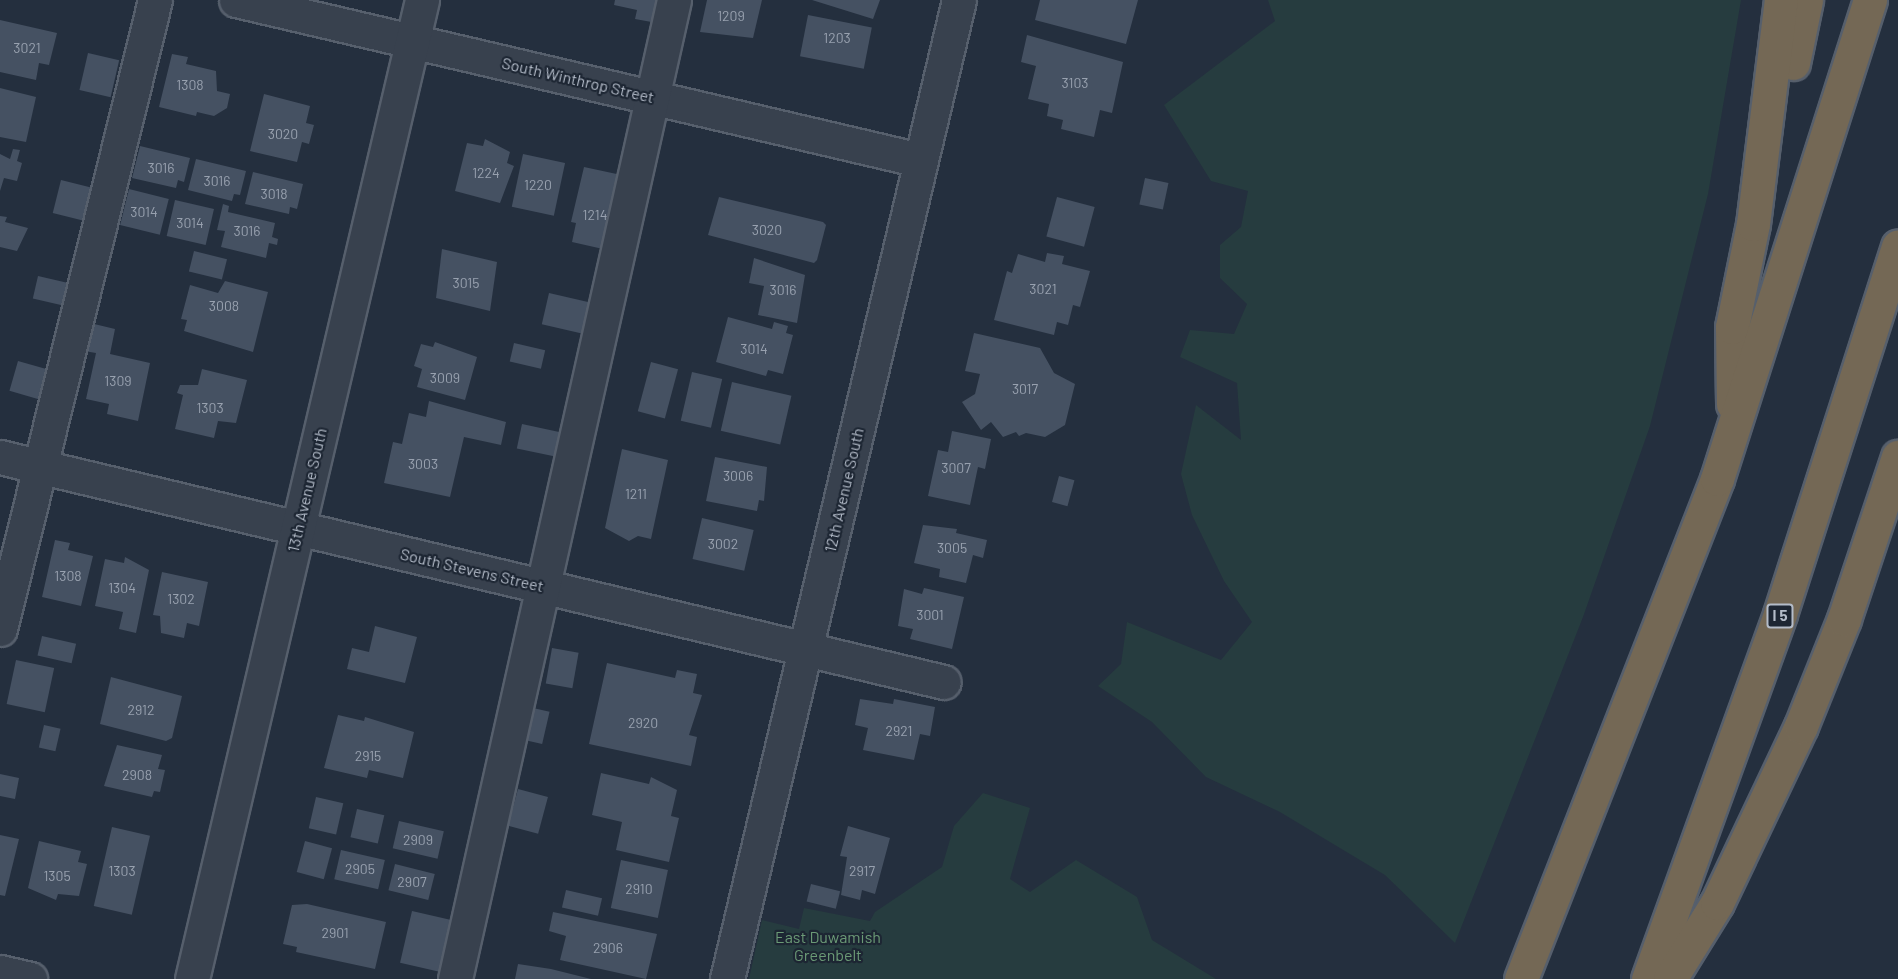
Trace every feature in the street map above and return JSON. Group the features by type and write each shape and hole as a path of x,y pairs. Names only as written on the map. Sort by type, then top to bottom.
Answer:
{"highway":[{"path":"1753,224 1781,0"},
{"path":"1733,430 1732,327 1753,224 1783,117 1806,0"},
{"path":"1521,979 1717,480 1870,0"},
{"name":"I 5","path":"1648,979 1780,614 1898,247"},
{"path":"1670,979 1717,903 1800,726 1844,619 1898,457"}],"street":[{"path":"0,629 155,0"},
{"name":"South Winthrop Street","path":"236,0 920,160"},
{"name":"13th Avenue South","path":"192,979 422,0"},
{"path":"455,979 674,0"},
{"name":"12th Avenue South","path":"727,979 807,650 959,0"},
{"name":"South Stevens Street","path":"0,457 944,682"},
{"path":"0,972 30,979"}],"green space":[{"path":"1268,0 1741,0 1708,194 1650,426 1583,617 1455,943 1385,875 1280,812 1206,777 1152,722 1098,686 1121,664 1127,622 1221,660 1252,622 1224,581 1192,515 1181,474 1196,405 1241,440 1237,383 1180,357 1190,330 1234,334 1247,304 1220,278 1220,245 1241,227 1248,191 1211,181 1164,105 1275,21"},
{"name":"East Duwamish Greenbelt","path":"983,793 1030,808 1010,879 1030,892 1076,860 1137,897 1152,940 1216,979 749,979 762,920 799,929 804,908 870,921 875,912 942,867 954,826"}],"building":[{"path":"615,0 662,0 657,23 635,19 637,10 614,5"},
{"path":"707,0 762,0 753,38 700,32"},
{"path":"812,0 880,0 873,19"},
{"path":"1040,0 1138,0 1126,44 1035,20"},
{"path":"808,15 872,27 864,69 800,56"},
{"path":"0,20 57,33 49,65 39,63 36,80 0,72"},
{"path":"1027,35 1123,62 1112,113 1100,110 1094,137 1061,129 1063,120 1047,116 1049,104 1028,99 1036,66 1021,62"},
{"path":"88,53 119,60 111,97 79,90"},
{"path":"172,54 188,57 186,64 216,71 217,91 230,94 227,108 214,116 197,112 196,116 159,107"},
{"path":"0,88 36,97 26,142 0,137"},
{"path":"264,94 310,106 306,123 314,125 309,144 302,142 297,162 250,151"},
{"path":"485,139 510,152 507,163 514,166 500,203 455,191 467,143 483,146"},
{"path":"140,146 190,158 184,182 178,180 176,188 132,178"},
{"path":"13,149 20,150 17,161 22,163 17,181 4,178 0,191 0,154 10,159"},
{"path":"523,154 565,163 554,216 512,207"},
{"path":"196,159 246,171 240,195 234,194 232,201 188,190"},
{"path":"584,167 626,176 603,249 572,242 576,223 571,222"},
{"path":"253,172 303,184 297,209 290,207 289,214 245,204"},
{"path":"1145,178 1168,183 1163,209 1139,204"},
{"path":"61,180 93,188 85,221 53,213"},
{"path":"129,189 169,199 160,235 120,225"},
{"path":"719,197 823,222 826,225 817,260 814,263 708,235"},
{"path":"1057,197 1095,207 1084,247 1046,237"},
{"path":"175,200 214,209 206,245 167,236"},
{"path":"223,204 229,206 228,212 275,223 272,237 278,239 277,245 269,243 266,258 221,247 225,231 217,230"},
{"path":"0,216 7,217 5,222 28,228 17,251 0,247"},
{"path":"442,249 497,262 490,311 436,298"},
{"path":"194,251 227,259 222,280 189,271"},
{"path":"1047,253 1064,256 1062,264 1090,271 1080,307 1073,305 1068,325 1057,322 1054,335 994,320 1007,271 1012,273 1018,254 1045,262"},
{"path":"754,258 805,275 797,323 758,315 764,286 749,283"},
{"path":"38,276 68,283 63,305 33,298"},
{"path":"225,281 268,292 253,352 184,331 187,320 181,319 190,285 218,293"},
{"path":"549,293 598,304 591,335 542,324"},
{"path":"728,317 772,329 774,322 788,326 786,333 793,335 783,374 768,370 766,376 716,362"},
{"path":"90,323 115,329 110,354 150,363 138,421 107,414 109,404 86,399 96,353 84,351"},
{"path":"974,333 1040,348 1054,373 1075,384 1065,425 1045,437 1026,433 1019,436 1016,432 1003,437 991,422 981,430 962,402 975,394 980,374 965,371"},
{"path":"435,342 477,357 465,400 417,387 422,369 414,366 421,344 433,347"},
{"path":"514,343 545,350 541,369 510,362"},
{"path":"18,361 50,370 41,400 9,391"},
{"path":"651,362 678,369 665,419 638,411"},
{"path":"202,369 247,380 236,423 218,421 214,438 175,429 183,395 177,393 180,385 198,385"},
{"path":"692,372 722,379 711,428 681,421"},
{"path":"732,382 791,396 780,444 721,431"},
{"path":"429,401 506,422 501,445 464,437 450,497 384,483 393,442 402,444 409,413 426,417"},
{"path":"522,424 559,432 554,456 517,448"},
{"path":"952,431 991,439 985,469 978,467 970,505 928,496 938,450 948,452"},
{"path":"622,449 668,460 651,539 638,536 629,541 605,528"},
{"path":"715,457 767,467 764,501 759,500 757,511 706,501"},
{"path":"1059,476 1074,480 1067,506 1052,502"},
{"path":"702,518 754,530 744,571 693,559"},
{"path":"923,525 957,529 956,533 987,540 983,558 973,555 966,583 939,577 940,569 914,563"},
{"path":"55,540 70,543 68,550 93,556 81,606 42,597"},
{"path":"125,557 149,570 136,633 119,629 123,612 95,606 105,559 124,563"},
{"path":"162,572 208,582 199,626 187,623 184,638 161,633 160,616 153,615"},
{"path":"924,588 964,597 952,649 910,639 913,629 898,626 904,589 922,594"},
{"path":"375,626 417,637 405,683 347,669 352,648 369,652"},
{"path":"42,636 76,644 72,663 38,655"},
{"path":"552,648 579,653 572,688 546,683"},
{"path":"16,660 54,668 45,712 7,704"},
{"path":"607,663 675,678 677,670 697,674 693,693 702,695 689,735 697,737 691,766 589,744"},
{"path":"111,677 182,696 172,738 166,741 100,724"},
{"path":"860,699 893,704 894,699 935,707 930,736 920,734 914,760 863,750 868,728 855,725"},
{"path":"533,708 550,712 542,744 526,740"},
{"path":"338,715 364,721 365,717 414,732 403,778 369,770 367,778 324,768"},
{"path":"44,725 61,729 55,751 39,747"},
{"path":"117,745 162,755 158,769 165,770 160,792 154,791 152,797 104,786"},
{"path":"601,773 649,784 651,777 677,790 671,816 679,818 669,862 616,850 622,822 592,815"},
{"path":"0,774 19,778 15,799 0,796"},
{"path":"518,789 548,797 538,834 508,826"},
{"path":"316,797 343,803 336,834 309,828"},
{"path":"357,809 384,815 378,844 350,837"},
{"path":"399,821 444,831 438,859 393,848"},
{"path":"848,826 890,838 875,894 862,890 860,900 841,895 847,857 840,856"},
{"path":"112,827 150,836 132,915 94,906"},
{"path":"0,835 19,839 5,896 0,895"},
{"path":"39,841 81,851 78,862 87,864 79,896 58,894 56,900 28,888"},
{"path":"305,841 332,848 324,879 297,872"},
{"path":"341,850 385,860 378,889 334,879"},
{"path":"621,860 668,870 658,918 611,908"},
{"path":"395,864 435,874 428,900 388,890"},
{"path":"811,884 840,891 836,909 807,901"},
{"path":"566,890 602,898 598,916 562,908"},
{"path":"307,904 386,922 375,969 296,952 297,947 283,944 292,905"},
{"path":"412,911 458,922 446,973 400,963"},
{"path":"553,912 657,934 646,979 560,960 566,936 549,931"},
{"path":"518,964 551,969 591,979 515,979"}]}
